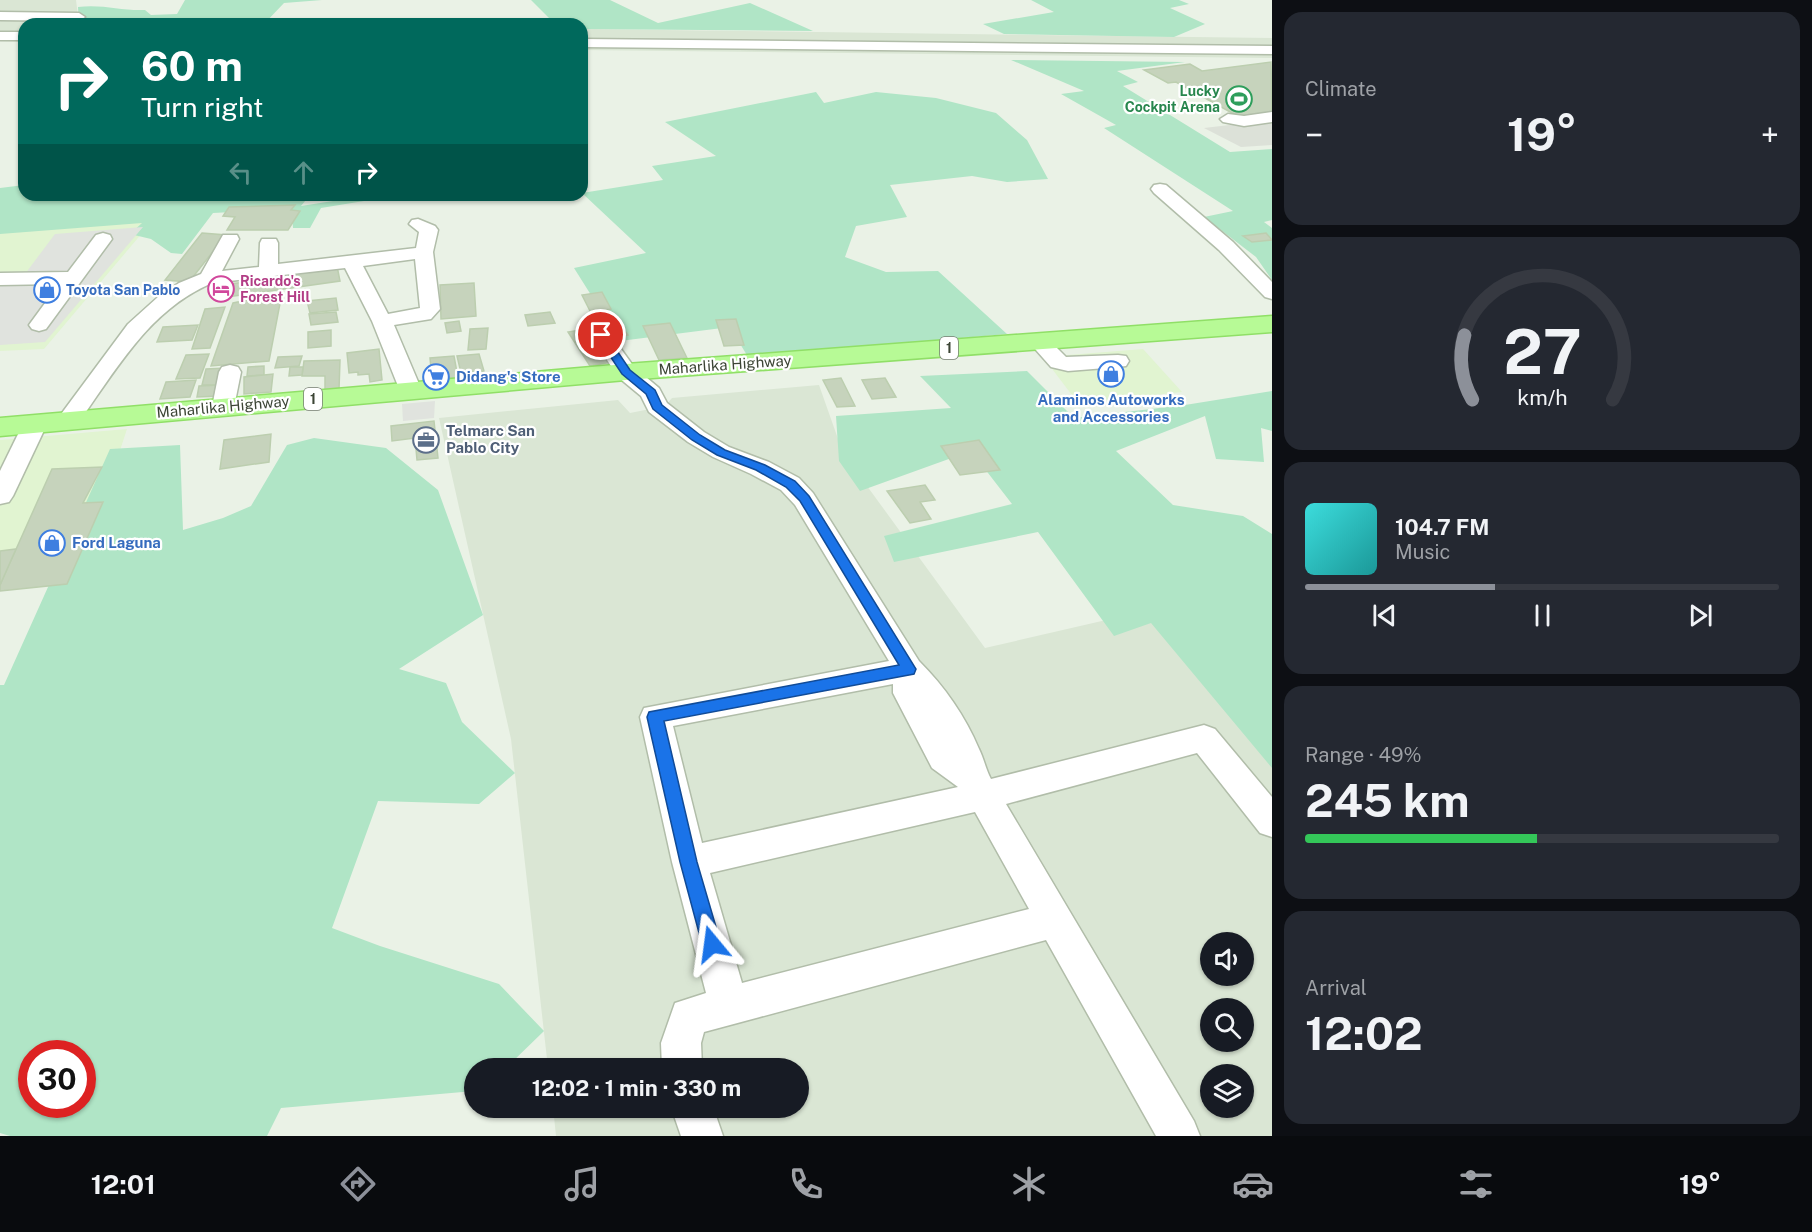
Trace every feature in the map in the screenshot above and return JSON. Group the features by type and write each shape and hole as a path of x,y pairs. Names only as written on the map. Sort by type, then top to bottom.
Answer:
{"main road":[{"name":"Maharlika Highway","path":"0,427 626,372 1272,324"}],"street":[{"path":"67,4 75,18"},
{"path":"0,16 31,18"},
{"path":"0,36 18,36"},
{"path":"588,43 1272,50"},
{"path":"1228,119 1244,122 1272,117"},
{"path":"1160,189 1226,246 1272,293"},
{"path":"381,321 428,313 430,309 424,252 429,230 418,224"},
{"path":"39,326 103,239"},
{"path":"208,278 230,239"},
{"path":"268,243 268,270"},
{"path":"68,421 135,328 165,301 186,287 208,278 424,252"},
{"path":"351,262 381,321 411,391"},
{"path":"0,279 76,278"},
{"path":"601,335 626,372 651,393 657,407 696,437 721,452 760,468 790,484 804,499 909,669 908,693 943,758 979,788 1179,1136"},
{"path":"1040,341 1059,363 1118,361"},
{"path":"223,407 230,372"},
{"path":"0,496 35,424"},
{"path":"729,1006 689,862 655,717 909,669"},
{"path":"689,862 979,788 1204,738 1272,822"},
{"path":"682,1058 681,1044 689,1017 1054,920"},
{"path":"696,1118 702,1136"}],"shaded area":[{"path":"0,0 76,0 78,18 18,18 18,42 0,41"},
{"path":"185,0 322,0 284,3 270,18 79,18 78,7 96,6 145,10 151,15 177,14"},
{"path":"531,0 610,0 658,23 750,3 813,31 588,29 588,18 549,18"},
{"path":"1031,0 1179,0 1189,4 1170,8 1205,24 1174,37 1004,34 983,24 1054,12"},
{"path":"588,29 1272,38 1272,58 588,50"},
{"path":"1011,60 1185,62 1117,71 1138,82 1123,86 1230,152 1272,149 1272,220 1264,222 1272,228 1272,280 1256,257 1204,217 1233,211 1104,128 1116,125 1061,94 1084,91"},
{"path":"816,92 824,103 876,92 936,98 996,113 1027,140 1048,179 1007,182 972,176 890,185 907,217 856,226 845,257 886,272 938,271 1007,334 748,357 730,327 620,341 574,268 646,253 588,199 588,192 663,180 652,166 716,156 665,122"},
{"path":"1272,120 1272,145 1241,147 1204,128"},
{"path":"18,186 18,201 305,201 301,206 333,201 364,201 321,208 310,228 293,228 292,216 287,209 213,213 182,254 171,253 151,239 130,234 142,223 0,234 0,188"},
{"name":"Toyota San Pablo","path":"154,219 44,349 0,351 0,231"},
{"name":"Toyota San Pablo","path":"143,227 45,342 0,345 0,287 8,278 22,278 55,234"},
{"name":"Alaminos Autoworks and Accessories","path":"1143,349 1182,392 1078,403 1043,357"},
{"path":"1027,371 1074,418 1185,405 1272,391 1272,431 1261,428 1264,462 1216,459 1205,416 1116,451 1173,505 1243,516 1272,534 1272,768 1151,623 1114,636 1038,532 894,562 884,536 1012,504 971,451 860,491 839,461 836,416 951,408 920,376"},
{"path":"819,385 843,453 985,648 1154,609 1272,741 1272,1136 556,1136 554,1118 809,1118 809,1058 547,1058 511,739 439,418 618,400 630,413 665,406 672,398"},
{"path":"435,401 434,418 403,421 402,404"},
{"name":"Ford Laguna","path":"127,429 103,502 67,584 0,591 0,440"},
{"path":"314,438 386,448 438,490 483,615 399,669 446,683 462,722 515,773 479,804 378,801 332,928 380,946 499,984 544,1031 516,1058 464,1058 464,1092 281,1108 267,1136 10,1136 0,1133 0,685 4,685 110,449 180,445 183,530 223,518 251,506 287,445"}],"building":[{"name":"Lucky Cockpit Arena","path":"1271,62 1272,114 1241,118 1176,82 1168,83 1144,70 1190,64 1202,71"},
{"path":"295,205 291,210 300,211 288,230 227,230 235,217 223,216 229,207"},
{"path":"202,233 226,235 189,282 165,280"},
{"path":"1266,233 1272,240 1252,242 1243,236"},
{"path":"337,266 340,281 220,298 220,285"},
{"path":"474,283 476,316 441,319 440,285"},
{"path":"602,292 611,309 591,313 582,295"},
{"path":"282,293 269,361 211,366 233,303"},
{"path":"336,298 338,310 310,313 307,301"},
{"path":"225,307 210,348 192,349 205,309"},
{"path":"336,312 338,322 311,325 309,314"},
{"path":"550,312 555,323 528,326 525,315"},
{"path":"736,319 744,345 724,346 716,320"},
{"path":"616,320 628,335 608,339 597,324"},
{"path":"459,321 461,331 447,333 445,323"},
{"path":"670,323 687,358 659,360 643,326"},
{"path":"198,325 192,340 157,342 163,327"},
{"path":"488,328 486,349 468,350 470,329"},
{"path":"592,328 613,362 590,366 568,332"},
{"path":"331,330 331,346 308,348 308,332"},
{"path":"379,349 382,380 370,382 369,374 349,373 347,353"},
{"path":"209,354 200,378 176,379 186,355"},
{"path":"479,354 484,371 461,373 457,356"},
{"path":"302,356 299,366 275,368 278,357"},
{"path":"454,356 458,378 432,379 430,358"},
{"path":"340,360 339,390 325,391 325,376 302,376 304,361"},
{"path":"264,366 264,375 247,376 248,367"},
{"path":"290,367 303,367 302,375 289,376"},
{"path":"226,368 222,385 202,385 206,369"},
{"path":"273,374 271,392 244,394 244,377"},
{"path":"841,378 855,406 837,407 823,380"},
{"path":"885,378 896,397 872,399 862,380"},
{"path":"196,380 190,397 160,399 166,382"},
{"path":"221,385 219,396 197,397 199,386"},
{"name":"Telmarc San Pablo City","path":"434,421 438,458 417,460 415,438 392,441 391,426"},
{"path":"271,434 269,462 220,469 224,440"},
{"path":"979,440 1000,470 960,475 941,446"},
{"name":"Ford Laguna","path":"102,467 83,503 103,502 67,584 0,591 0,585 52,469"},
{"path":"925,485 935,500 920,502 931,519 910,523 887,491"},
{"path":"16,549 0,585 0,551"}],"place":[{"name":"Lucky Cockpit Arena","path":"1239,99"},
{"name":"Ricardo's Forest Hill","path":"221,289"},
{"name":"Toyota San Pablo","path":"47,290"},
{"name":"Alaminos Autoworks and Accessories","path":"1111,374"},
{"name":"Didang's Store","path":"436,377"},
{"name":"Telmarc San Pablo City","path":"426,440"},
{"name":"Ford Laguna","path":"52,543"}],"route":[{"path":"601,335 626,372 651,393 657,407 696,437 721,452 760,468 790,484 804,499 909,669 655,717 689,862 712,944"}]}
